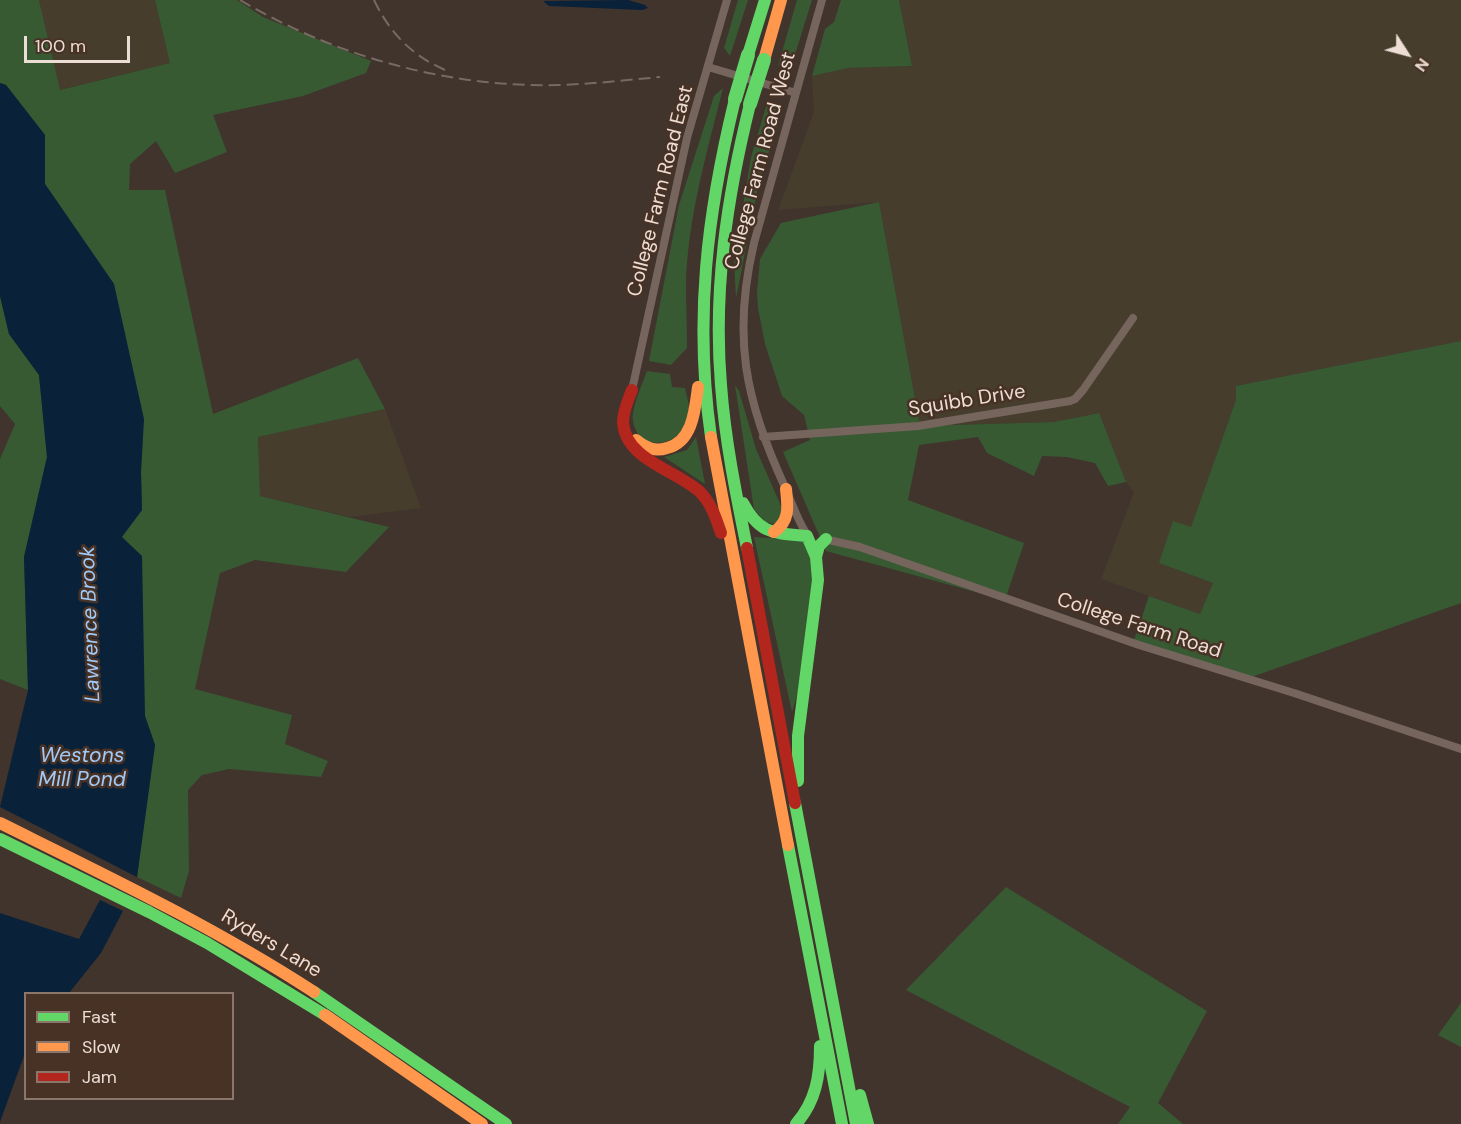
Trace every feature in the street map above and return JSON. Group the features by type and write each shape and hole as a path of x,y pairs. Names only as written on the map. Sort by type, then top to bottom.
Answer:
{"main road":[{"path":"765,0 735,99 717,172 708,224 703,276 702,354 710,433 740,587 827,1008 856,1124"},
{"path":"781,0 750,104 728,197 721,249 718,300 719,378 724,429 801,840 842,1124"},
{"path":"632,390 628,420 634,437 641,445 651,449 661,450 672,447 684,437 693,421 702,354"},
{"path":"632,390 623,422 629,442 639,453 692,484 706,498 716,518 740,587"},
{"path":"734,481 753,522 761,529 807,536 816,557 817,589 798,746 801,840"},
{"path":"774,532 787,518 786,489"},
{"path":"816,557 819,546 826,539"},
{"name":"Ryders Lane","path":"0,823 91,869 277,984 487,1121 506,1124"},
{"name":"Ryders Lane","path":"0,839 88,883 149,905"},
{"path":"796,1124 810,1105 819,1080 827,1008"},
{"path":"827,1008 851,1054 868,1124"}],"street":[{"name":"College Farm Road East","path":"632,390 683,158 727,0"},
{"name":"College Farm Road West","path":"807,536 763,437 746,371 743,330 745,290 754,243 822,0"},
{"path":"708,68 796,93"},
{"name":"Squibb Drive","path":"763,437 918,426 1070,401 1080,394 1133,318"},
{"name":"College Farm Road","path":"807,536 851,544 1139,645 1329,704 1461,749"}],"shaded area":[{"path":"39,0 155,0 171,63 59,90"},
{"path":"899,0 1461,0 1461,341 1236,386 1236,400 1191,527 1159,563 1213,583 1200,614 1101,579 1134,492 1126,482 1098,413 1054,422 920,426 879,202 778,210 814,112 812,76 848,68 912,66"},
{"path":"385,409 421,508 350,517 260,496 258,437"}],"green space":[{"path":"0,0 39,0 60,90 170,63 155,0 237,0 263,17 371,61 366,73 303,96 213,115 227,152 175,173 156,141 130,164 129,190 165,190 213,414 358,358 385,409 258,437 260,496 389,527 346,572 255,560 220,573 195,689 292,715 285,744 328,761 321,777 229,769 202,775 188,790 189,871 181,898 137,877 155,745 145,716 121,537 142,510 141,473 114,284 45,184 45,135 6,85 0,83"},
{"path":"738,0 748,0 730,56 724,48"},
{"path":"797,0 812,0 792,64 778,66"},
{"path":"841,0 899,0 912,66 848,68 812,76 825,29 834,22"},
{"path":"723,88 699,185 690,234 686,283 687,348 671,365 649,361 679,205 714,96"},
{"path":"768,100 778,105 780,116 758,187 736,298 734,260 751,157"},
{"path":"879,202 920,426 1054,422 1099,413 1126,482 1108,486 1095,463 1067,457 1042,456 1034,476 987,453 978,437 919,445 908,500 1024,543 1005,600 826,551 783,452 810,440 804,415 782,396 765,344 757,293 760,259 781,223"},
{"path":"0,296 9,334 39,375 47,457 24,557 28,690 0,679 0,459 15,424 0,406"},
{"path":"1461,341 1461,603 1246,679 1132,646 1149,596 1200,614 1213,583 1159,563 1173,521 1191,527 1236,400 1236,386"},
{"path":"647,371 670,374 672,387 685,388 688,402 689,415 685,426 679,434 661,443 643,438 636,431 633,420 635,403"},
{"path":"735,385 739,391 756,449 781,506 782,518 775,524 765,522 754,509"},
{"path":"696,437 705,484 664,457 687,450"},
{"path":"754,537 802,540 812,558 812,589 802,679 792,712"},
{"path":"1006,887 1207,1011 1158,1103 1183,1124 1118,1124 1130,1107 906,990"},
{"path":"1461,1003 1461,1047 1438,1035"}],"water":[{"path":"628,0 648,8 642,10 549,6 543,1"},
{"name":"Westons Mill Pond","path":"0,83 6,85 45,135 45,184 114,284 144,419 141,473 142,510 122,537 142,556 145,716 155,745 137,877 0,807 28,690 24,557 47,457 39,375 9,334 0,296"},
{"path":"100,900 123,911 101,953 70,992 24,992 24,1056 0,1122 0,913 79,939"}],"railway":[{"path":"240,0 276,20 353,52 394,65 435,74 518,85 559,85 660,77"},
{"path":"374,0 387,23 403,42 422,57 445,70"}],"traffic: fast":[{"path":"748,55 765,0"},
{"path":"735,99 748,55"},
{"path":"750,104 764,60"},
{"path":"711,437 704,351 706,267 717,184 735,99"},
{"path":"747,548 725,426 719,349 719,314 729,209 750,104"},
{"path":"743,503 762,527 777,533 807,536 816,557 818,580 798,736 798,781"},
{"path":"816,557 819,546 826,539"},
{"path":"795,803 856,1124"},
{"path":"0,839 207,943 325,1015"},
{"path":"788,845 842,1124"},
{"path":"314,992 506,1124"},
{"path":"796,1124 816,1088 820,1046"},
{"path":"860,1095 868,1124"}],"traffic: slow":[{"path":"764,60 781,0"},
{"path":"636,440 647,447 658,450 676,445 691,424 698,387"},
{"path":"711,437 788,845"},
{"path":"774,532 785,518 786,489"},
{"path":"0,823 199,924 314,992"},
{"path":"325,1015 482,1124"}],"traffic: jam":[{"path":"632,390 623,422 632,446 653,463 700,492 710,506 721,533"},
{"path":"747,548 795,803"}],"water label":[{"name":"Lawrence Brook","path":"91,624"}]}
